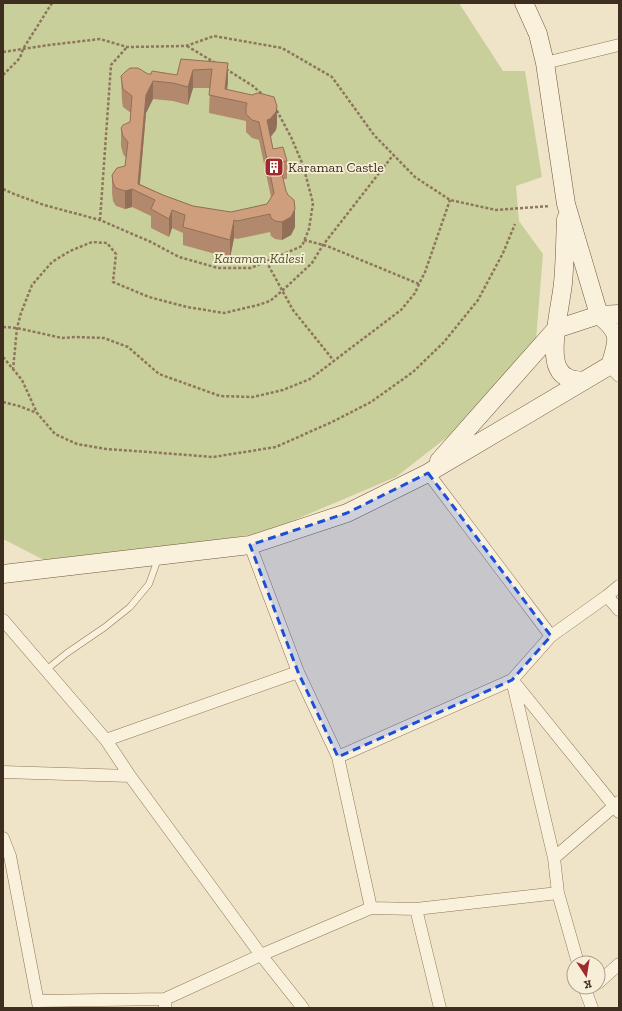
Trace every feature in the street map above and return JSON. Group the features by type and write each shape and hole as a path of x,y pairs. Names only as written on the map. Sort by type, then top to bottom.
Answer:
{"main road":[{"path":"3,574 250,544 347,513 428,474 584,382 616,367 616,335 609,323 599,315 566,204 544,63 538,34 524,3"},
{"path":"566,204 563,283 556,329 555,356 558,368 562,375 569,379 584,382"},
{"path":"428,474 556,329 599,315 619,314"}],"street":[{"path":"544,63 619,45"},
{"path":"428,474 551,636"},
{"path":"250,544 298,672 338,758 371,908"},
{"path":"338,758 512,680 551,636 619,586"},
{"path":"607,596 619,610"},
{"path":"3,620 106,740 130,776 261,955 303,1008"},
{"path":"106,740 298,672"},
{"path":"512,680 617,807 554,858"},
{"path":"512,680 554,858 558,893 576,955"},
{"path":"3,772 130,776"},
{"path":"3,838 10,856 39,1005 165,1004 261,955 371,908 416,909 558,893"},
{"path":"416,909 440,1008"},
{"path":"606,976 619,964"},
{"path":"589,995 592,1008"}],"lane":[{"path":"46,670 67,653 106,627 130,607 150,584 159,556"}],"path":[{"path":"3,76 20,58 23,48 52,3"},
{"path":"3,52 23,48 100,39 127,47 186,46 214,36 282,48 332,77 374,135 415,176 450,200 496,210 566,204"},
{"path":"186,46 253,86 268,99"},
{"path":"100,220 111,65 127,47"},
{"path":"3,189 44,205 100,220 152,242 179,258 218,268 250,268 302,246 309,229 313,203 303,165 291,137 273,104"},
{"path":"13,370 17,328 32,285 52,262 70,251 92,242 107,243 116,254 113,282 149,298 187,307 224,313 258,305 270,300 282,291 312,263 323,245 394,154"},
{"path":"3,327 17,328 62,338 104,338 128,347 159,374 220,396 253,397 283,390 310,379 401,310 415,293 425,272 450,200"},
{"path":"3,357 22,380 37,413 55,434 77,444 106,449 214,457 276,447 334,421 371,402 413,372 444,342 478,300 503,254 515,224"},
{"path":"304,240 323,245 419,284"},
{"path":"266,261 293,310 334,361"},
{"path":"3,402 37,413"}],"highlighted area":[{"path":"428,473 551,636 512,680 338,757 298,672 250,545 347,513"}],"green space":[{"name":"Karaman Kalesi","path":"3,3 459,3 503,71 525,71 542,177 516,186 519,221 543,254 536,340 465,423 396,477 266,532 208,542 44,560 3,539"}],"building":[{"path":"181,59 228,63 225,89 252,95 257,93 274,97 277,106 276,112 270,119 267,120 273,149 283,147 287,161 279,162 286,191 294,200 295,209 291,217 282,222 275,221 271,218 270,214 237,221 234,220 230,240 183,227 185,215 172,210 169,219 151,209 155,200 132,189 125,191 116,188 113,183 112,175 117,168 125,166 128,142 123,136 121,128 123,125 130,122 132,96 123,89 121,76 130,68 138,68 148,74 151,74 152,71 177,75","holes":["212,69 209,95 247,103 246,114 252,120 259,122 274,193 267,204 231,212 193,206 138,184 146,95 153,81 173,83 188,87 193,70"]}],"place":[{"name":"Karaman Castle","path":"274,167"}]}
